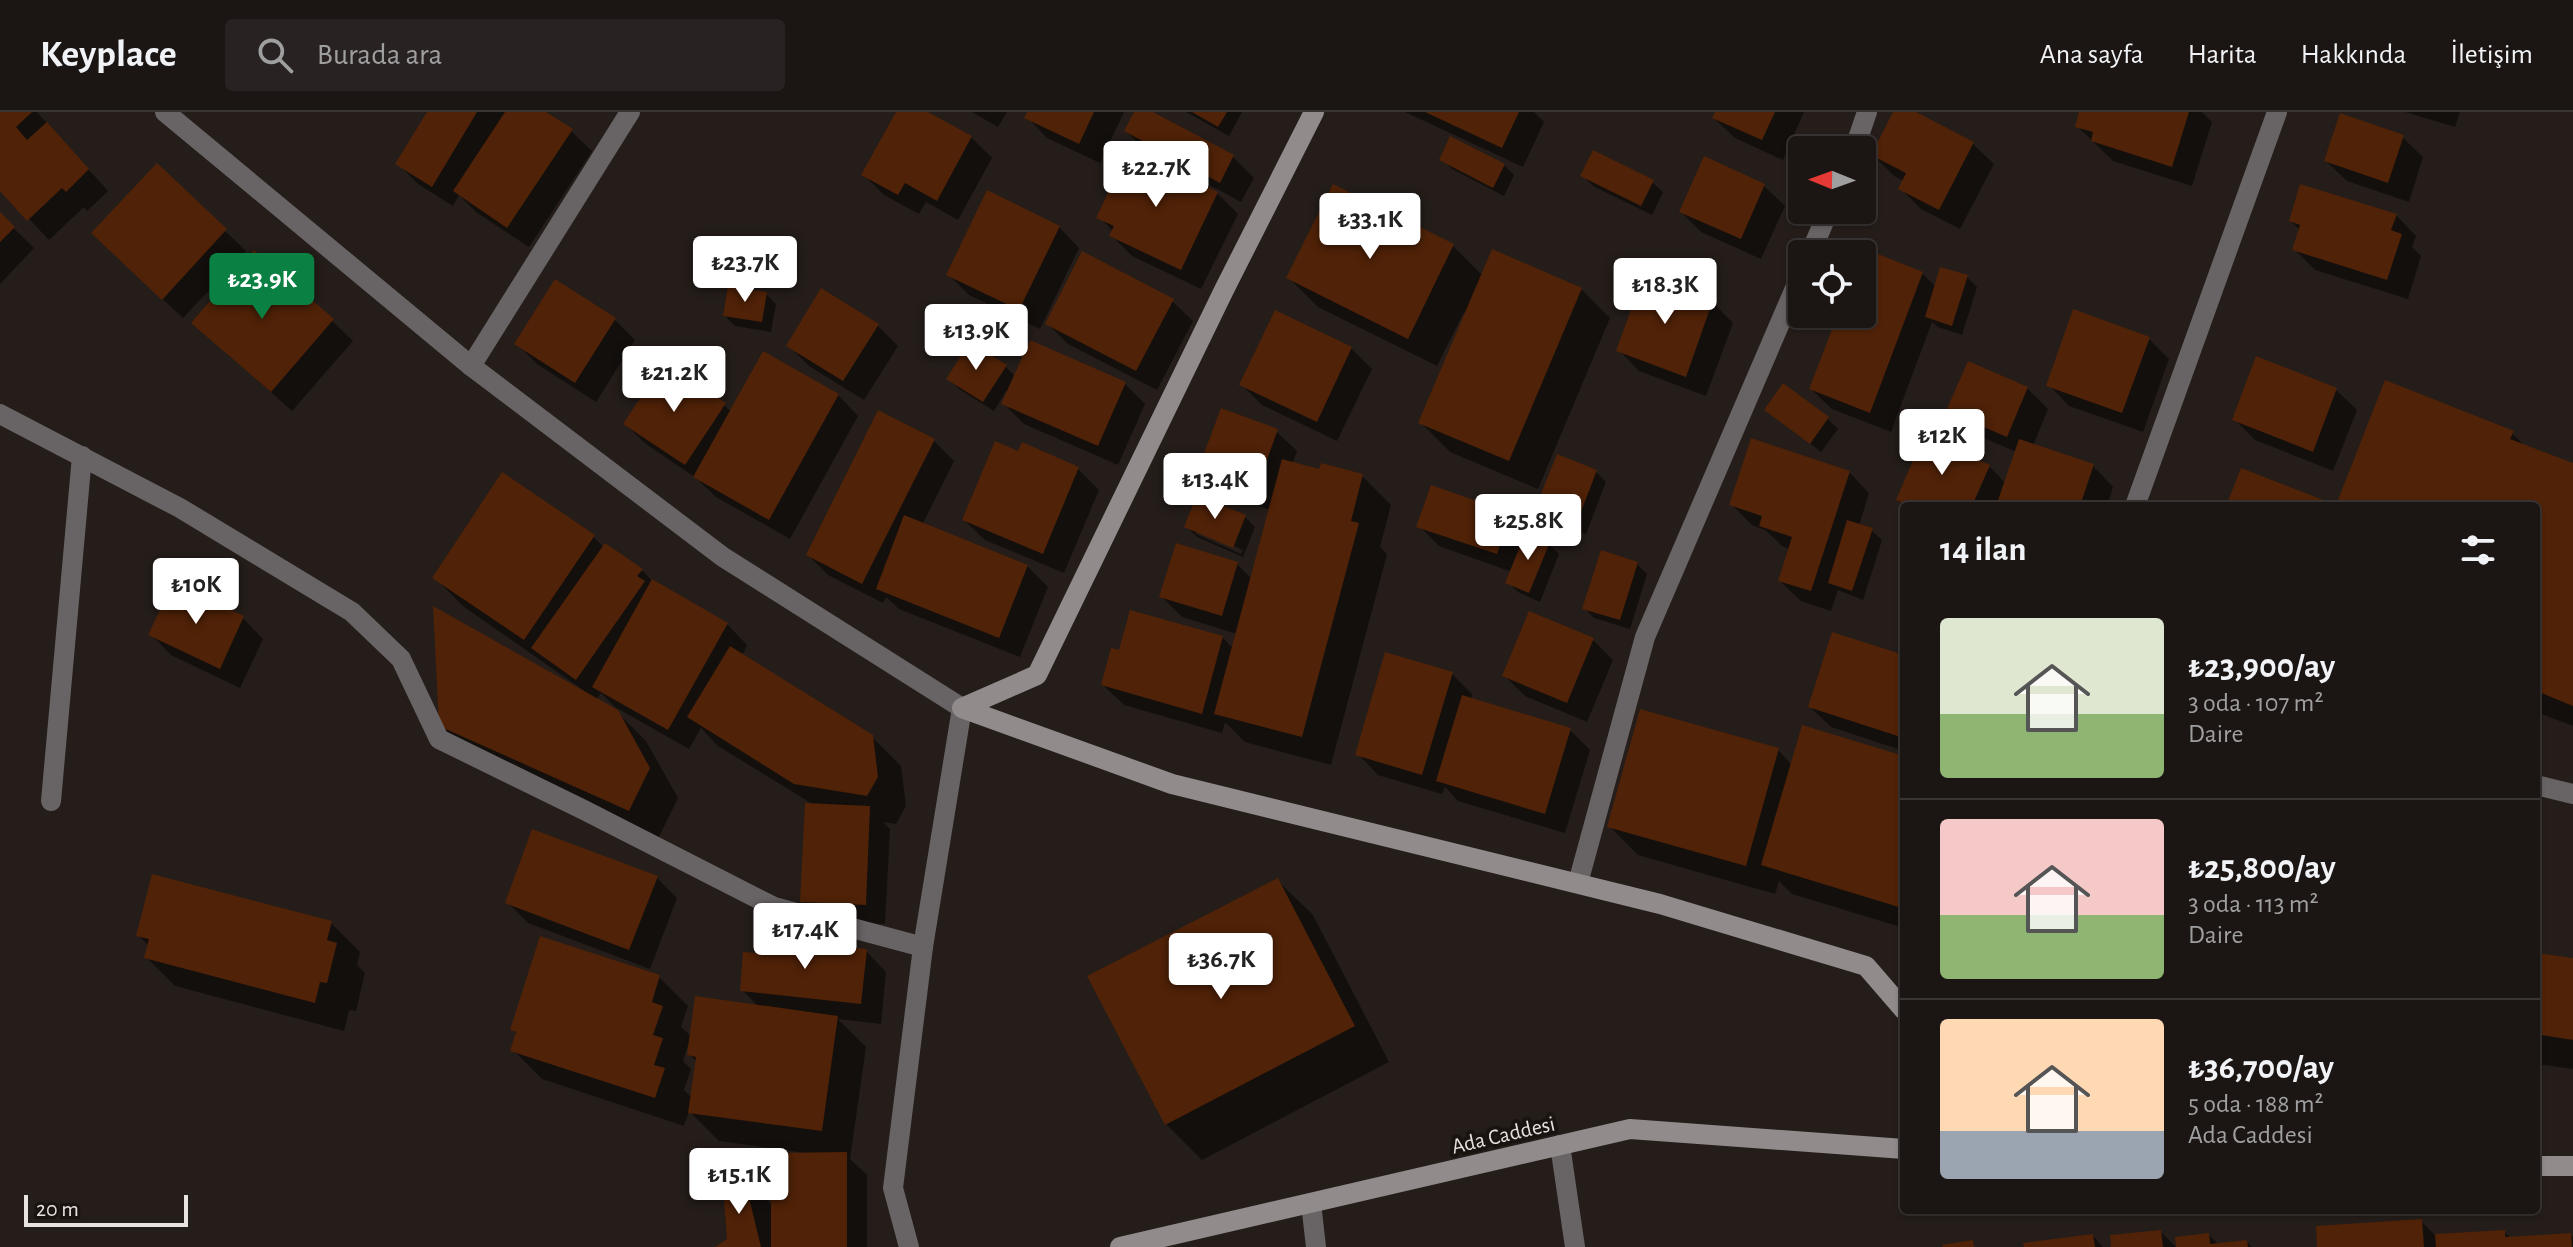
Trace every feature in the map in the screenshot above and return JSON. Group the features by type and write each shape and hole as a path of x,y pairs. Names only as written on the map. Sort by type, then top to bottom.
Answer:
{"main road":[{"path":"962,708 1037,675 1314,112"},
{"path":"962,708 1172,784 1660,904 1866,966 1900,1005"},
{"name":"Ada Caddesi","path":"1120,1247 1630,1129 1900,1149"},
{"path":"2540,1166 2573,1166"}],"street":[{"path":"165,112 471,366 723,557 962,708 923,947 893,1188 909,1247"},
{"path":"471,366 630,112"},
{"path":"1859,136 1867,112"},
{"path":"2136,502 2277,112"},
{"path":"1578,883 1645,637 1788,305"},
{"path":"0,414 180,508 352,612 401,659 439,739 774,907 923,947"},
{"path":"51,801 82,456"},
{"path":"2540,786 2573,794"},
{"path":"1560,1145 1575,1247"},
{"path":"1311,1203 1316,1247"}],"building":[{"path":"0,112 32,112 16,127 27,140 47,122 89,169 66,192 62,188 27,221 0,191"},
{"path":"427,112 477,112 432,187 395,164"},
{"path":"505,112 546,112 573,129 507,228 453,191"},
{"path":"896,112 928,112 972,136 937,201 905,183 898,195 861,175"},
{"path":"1027,112 1094,112 1079,144 1024,118"},
{"path":"1134,112 1153,112 1234,155 1220,183 1124,131"},
{"path":"1192,112 1227,112 1218,127"},
{"path":"1425,112 1519,112 1502,148"},
{"path":"1715,112 1775,112 1762,140 1712,118"},
{"path":"1893,112 1916,112 1974,142 1939,210 1898,189 1906,173 1876,158 1876,145"},
{"path":"2079,112 2189,112 2172,167 2091,141 2093,132 2075,127"},
{"path":"2340,113 2404,135 2388,183 2324,161"},
{"path":"1450,136 1505,164 1493,188 1439,160"},
{"path":"1129,149 1218,192 1181,270 1109,236 1114,226 1096,218"},
{"path":"1593,150 1654,180 1641,206 1580,176"},
{"path":"1704,156 1765,184 1741,239 1679,212"},
{"path":"157,163 227,229 162,300 91,233"},
{"path":"1333,184 1454,244 1408,339 1286,278"},
{"path":"2300,184 2397,214 2391,230 2402,234 2387,280 2292,250 2300,225 2289,221"},
{"path":"987,190 1060,226 1019,310 946,275"},
{"path":"0,212 15,227 0,242"},
{"path":"1492,249 1582,288 1509,461 1418,423"},
{"path":"254,250 334,319 271,392 191,323"},
{"path":"1082,251 1174,299 1136,371 1045,324"},
{"path":"1876,253 1923,272 1870,413 1809,389 1833,328 1876,328"},
{"path":"1940,267 1968,275 1952,326 1925,317"},
{"path":"1644,274 1713,300 1686,377 1616,351"},
{"path":"555,279 616,318 575,383 514,344"},
{"path":"728,286 767,292 762,322 723,316"},
{"path":"821,288 879,324 843,381 786,346"},
{"path":"2073,309 2150,337 2122,413 2046,386"},
{"path":"1275,310 1352,347 1317,422 1239,385"},
{"path":"1030,340 1126,382 1098,446 1001,404"},
{"path":"970,342 1007,365 983,402 946,379"},
{"path":"763,351 839,394 769,520 693,477"},
{"path":"2256,356 2337,388 2313,452 2232,420"},
{"path":"1968,361 2028,387 2007,437 1946,411"},
{"path":"664,362 726,403 685,465 623,424"},
{"path":"2385,380 2514,431 2510,439 2573,463 2573,706 2540,693 2540,502 2337,502"},
{"path":"1783,383 1829,417 1810,444 1764,410"},
{"path":"1221,408 1278,429 1255,493 1197,472"},
{"path":"878,410 935,439 862,584 806,555"},
{"path":"1924,435 1990,465 1974,502 1896,500"},
{"path":"1751,438 1850,471 1811,591 1778,581 1792,537 1759,526 1762,516 1729,505"},
{"path":"2019,439 2094,464 2081,502 1997,502"},
{"path":"995,441 1018,451 1022,442 1079,467 1043,554 962,520"},
{"path":"1557,454 1597,470 1576,525 1535,509"},
{"path":"1282,459 1319,469 1321,463 1363,474 1351,521 1359,523 1302,737 1214,714"},
{"path":"2241,468 2328,502 2228,502"},
{"path":"502,472 595,535 524,640 432,578"},
{"path":"1431,485 1511,513 1497,554 1416,527"},
{"path":"1197,495 1246,515 1233,548 1184,527"},
{"path":"904,515 1028,565 999,638 876,589"},
{"path":"1847,520 1873,528 1852,591 1828,583"},
{"path":"1526,532 1550,542 1529,593 1505,583"},
{"path":"605,543 643,569 637,576 645,581 576,680 531,648"},
{"path":"1176,543 1238,562 1222,616 1159,597"},
{"path":"1601,550 1638,562 1620,620 1582,609"},
{"path":"652,579 728,623 668,730 592,687"},
{"path":"173,583 244,616 220,669 148,635"},
{"path":"433,606 618,710 650,768 629,811 439,726"},
{"path":"1130,610 1223,636 1202,714 1101,685 1111,648 1119,650"},
{"path":"1529,611 1594,638 1567,703 1502,676"},
{"path":"1832,632 1900,654 1900,737 1808,707"},
{"path":"730,646 873,735 878,777 867,796 794,784 687,717"},
{"path":"1385,652 1453,672 1422,775 1355,755"},
{"path":"1462,695 1571,728 1545,814 1436,781"},
{"path":"1640,709 1779,748 1746,866 1607,827"},
{"path":"1802,725 1900,755 1900,907 1761,865"},
{"path":"805,803 870,806 866,905 800,902"},
{"path":"532,829 658,876 629,950 505,903"},
{"path":"152,874 332,921 327,940 337,943 327,983 320,982 315,1003 144,958 149,939 136,936"},
{"path":"1278,878 1355,1026 1165,1125 1087,976"},
{"path":"540,936 660,975 652,1002 663,1006 653,1035 663,1038 654,1065 665,1068 655,1098 510,1051 516,1032 510,1030"},
{"path":"758,938 867,949 861,1004 740,991 743,952 757,953"},
{"path":"2540,954 2573,958 2573,1040 2540,1035"},
{"path":"695,996 838,1016 822,1131 688,1113 696,1057 687,1055"},
{"path":"847,1152 847,1247 771,1247 771,1153"},
{"path":"743,1173 761,1247 715,1247 727,1239 723,1186"},
{"path":"2422,1219 2424,1247 2317,1247 2316,1226"},
{"path":"2161,1230 2163,1247 2111,1247 2110,1235"},
{"path":"2505,1230 2505,1237 2571,1233 2572,1247 2436,1247 2435,1234"},
{"path":"2209,1233 2210,1244 2247,1240 2248,1247 2176,1247 2175,1237"},
{"path":"2093,1234 2095,1247 2024,1247 2023,1243"},
{"path":"1973,1240 1974,1247 1942,1245"}]}
